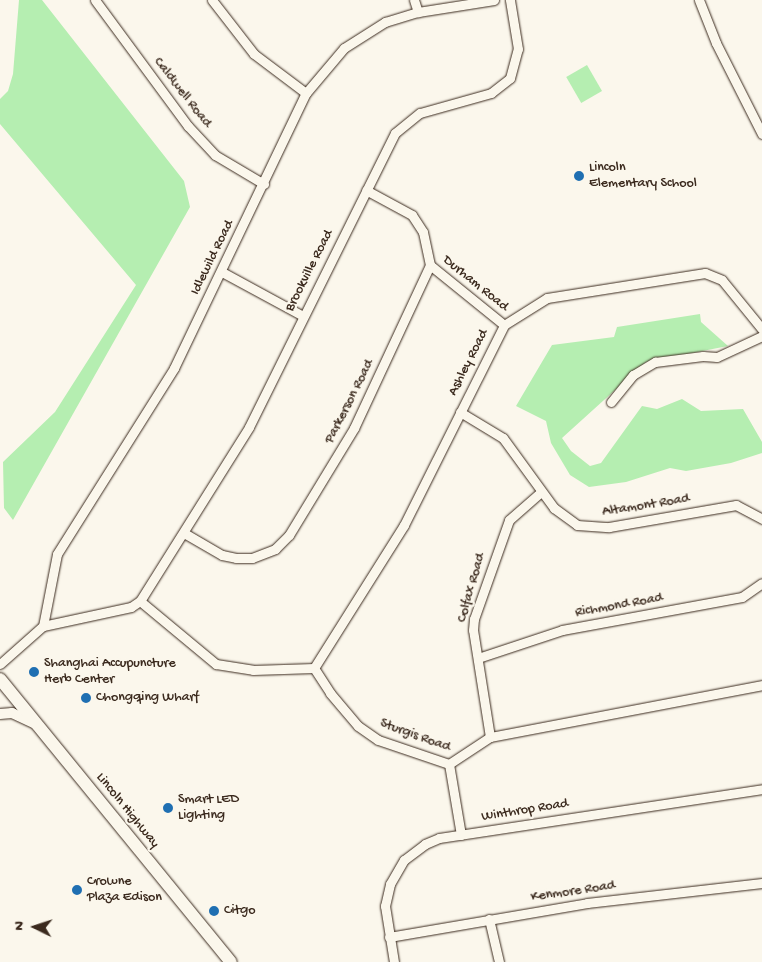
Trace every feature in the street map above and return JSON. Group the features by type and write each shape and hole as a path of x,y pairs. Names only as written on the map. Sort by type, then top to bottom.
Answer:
{"main road":[{"name":"Lincoln Highway","path":"0,678 231,962"}],"street":[{"name":"Caldwell Road","path":"96,0 188,126 215,155 264,184"},
{"path":"212,0 254,54 306,93"},
{"path":"414,0 418,12"},
{"name":"Idlewild Road","path":"43,626 57,554 174,368 222,272 306,93 344,48 385,22 418,12 494,0"},
{"name":"Brookville Road","path":"140,601 249,427 302,316 390,141 401,126 434,107 491,93 510,78 518,49 510,0"},
{"path":"699,0 716,43 762,134"},
{"path":"366,190 412,215 423,232 430,264"},
{"name":"Durham Road","path":"430,264 504,325"},
{"name":"Parkerson Road","path":"184,532 222,555 236,558 264,554 283,542 354,428 430,264"},
{"path":"222,272 302,316"},
{"name":"Ashley Road","path":"314,668 404,525 504,325 547,298 705,273 722,280 762,329"},
{"path":"611,402 633,375 655,362 703,356 717,357 762,336"},
{"name":"Altamont Road","path":"460,412 503,438 540,492 566,518 577,525 593,527 736,505 762,519"},
{"name":"Colfax Road","path":"490,737 473,630 474,620 500,541 509,520 540,492"},
{"name":"Richmond Road","path":"478,658 562,630 742,598 762,582"},
{"path":"0,664 43,626 131,607 140,601 216,664 253,670 314,668"},
{"name":"Sturgis Road","path":"314,668 330,693 358,726 378,740 449,764 490,737 762,685"},
{"path":"0,714 12,713 39,726"},
{"path":"449,764 461,835"},
{"name":"Winthrop Road","path":"394,962 385,906 390,884 404,860 425,844 461,835 762,789"},
{"name":"Kenmore Road","path":"389,937 587,903 762,883"},
{"path":"489,919 499,962"}],"green space":[{"path":"19,0 42,0 184,181 190,207 13,520 4,508 3,462 55,412 136,285 0,124 0,99 8,91 13,74"},
{"path":"587,65 602,91 581,103 566,77"},
{"path":"700,314 701,322 728,346 646,362 562,438 571,451 590,466 601,463 642,406 657,409 682,399 701,411 743,409 762,442 762,453 731,463 686,471 670,468 626,482 589,487 570,475 551,443 546,421 516,406 552,345 614,337 617,327"}],"place":[{"name":"Lincoln Elementary School","path":"579,176"},
{"name":"Shanghai Accupuncture Herb Center","path":"34,672"},
{"name":"Chongqing Wharf","path":"86,698"},
{"name":"Smart LED Lighting","path":"168,808"},
{"name":"Crowne Plaza Edison","path":"77,890"},
{"name":"Citgo","path":"214,911"}]}
